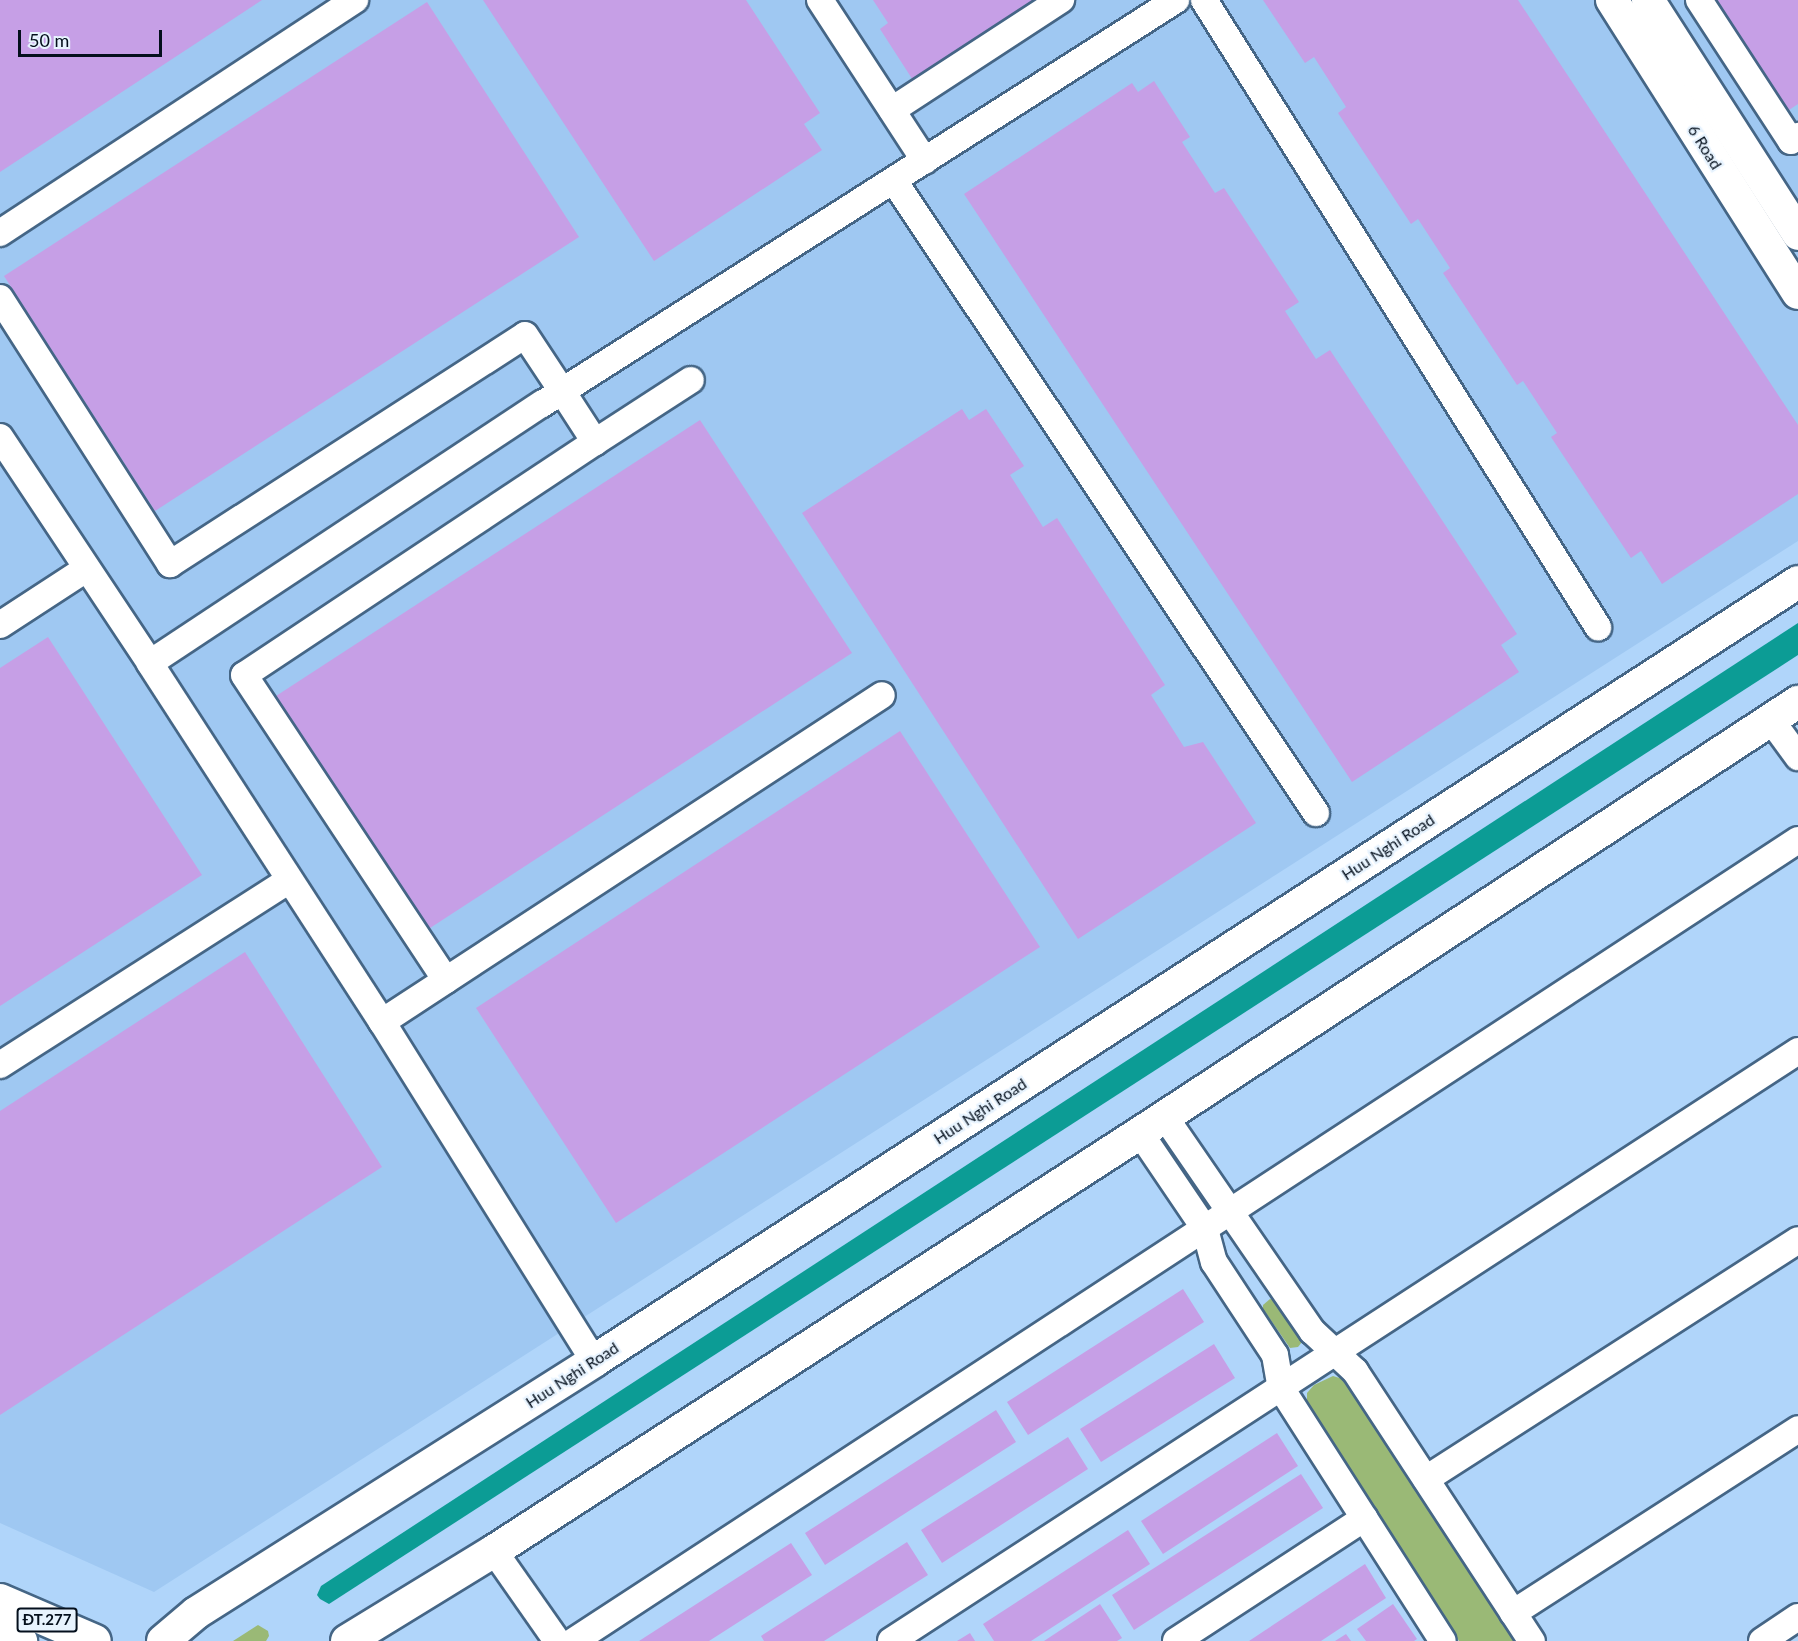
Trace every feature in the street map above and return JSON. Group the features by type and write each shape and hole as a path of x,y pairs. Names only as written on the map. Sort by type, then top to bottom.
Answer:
{"main road":[{"name":"6 Road","path":"1612,0 1798,293"},
{"name":"6 Road","path":"1648,0 1798,234"},
{"name":"Huu Nghi Road","path":"163,1641 196,1613 594,1361 1798,582"},
{"path":"347,1641 494,1551 1152,1125 1798,702"},
{"name":"ĐT.277","path":"0,1600 95,1641"},
{"name":"ĐT.277","path":"0,1632 21,1641"}],"street":[{"path":"0,233 355,0"},
{"path":"820,0 925,161"},
{"path":"892,110 1061,0"},
{"path":"150,663 562,391 894,182 1176,0"},
{"path":"1204,0 1598,627"},
{"path":"1699,0 1791,141 1798,136"},
{"path":"894,182 1316,813"},
{"path":"0,298 170,564 525,335 595,442"},
{"path":"446,980 244,675 691,380"},
{"path":"0,437 150,663 382,1022 594,1361"},
{"path":"0,625 86,569"},
{"path":"382,1022 882,695"},
{"path":"1771,720 1798,757"},
{"path":"574,1641 1798,840"},
{"path":"0,1065 289,880"},
{"path":"891,1641 1798,1052"},
{"path":"1152,1125 1229,1213 1312,1331 1355,1371 1532,1641"},
{"path":"1152,1125 1205,1228 1214,1262 1275,1355 1281,1388 1443,1641"},
{"path":"1426,1479 1798,1240"},
{"path":"1514,1613 1798,1429"},
{"path":"1176,1641 1365,1518"},
{"path":"494,1551 557,1641"},
{"path":"1762,1641 1798,1617"}],"shaded area":[{"path":"0,0 1798,0 1798,541 154,1592 0,1523"},
{"path":"1798,623 1798,655 329,1604 317,1595 321,1586"},
{"path":"1270,1299 1276,1300 1301,1337 1302,1342 1298,1347 1290,1348 1263,1309 1263,1305"},
{"path":"1333,1376 1346,1380 1355,1391 1519,1641 1459,1641 1307,1404 1307,1393 1314,1385"},
{"path":"258,1625 268,1631 269,1636 266,1641 233,1641"}],"building":[{"path":"0,0 262,0 0,172"},
{"path":"483,0 746,0 820,113 804,124 822,150 654,261"},
{"path":"873,0 1054,0 918,88 880,29 888,23"},
{"path":"1263,0 1518,0 1798,425 1798,494 1662,584 1641,551 1631,558 1551,437 1557,433 1523,381 1517,385 1443,273 1450,268 1418,219 1411,224 1338,113 1346,107 1314,57 1305,63"},
{"path":"1709,0 1798,0 1798,104 1783,114"},
{"path":"427,2 579,237 155,511 4,276"},
{"path":"1154,81 1190,137 1182,142 1215,193 1224,188 1299,302 1285,311 1316,359 1330,350 1517,634 1501,645 1519,672 1352,782 964,194 1132,83 1138,92"},
{"path":"962,409 969,420 986,409 1024,466 1010,475 1043,527 1057,518 1165,685 1151,695 1184,747 1203,742 1256,823 1078,939 802,513"},
{"path":"700,420 852,653 427,930 276,696"},
{"path":"48,637 202,875 0,1006 0,668"},
{"path":"900,731 1040,947 616,1223 476,1008"},
{"path":"245,952 382,1167 0,1415 0,1111"},
{"path":"1183,1289 1204,1322 1028,1435 1007,1402"},
{"path":"1214,1344 1235,1378 1101,1462 1080,1429"},
{"path":"996,1410 1016,1442 825,1565 805,1533"},
{"path":"1277,1433 1298,1466 1163,1554 1141,1521"},
{"path":"1068,1437 1088,1469 942,1563 921,1530"},
{"path":"1301,1474 1323,1508 1134,1630 1112,1595"},
{"path":"1128,1530 1150,1564 1031,1641 994,1641 983,1624"},
{"path":"907,1542 928,1575 824,1641 764,1641 761,1636"},
{"path":"791,1543 812,1575 709,1641 639,1641"},
{"path":"1365,1564 1386,1598 1321,1641 1249,1641"},
{"path":"1100,1604 1122,1638 1117,1641 1044,1641"},
{"path":"1393,1604 1417,1639 1414,1641 1366,1641 1357,1629"},
{"path":"970,1633 975,1641 957,1641"},
{"path":"1346,1634 1351,1641 1335,1641"}]}
